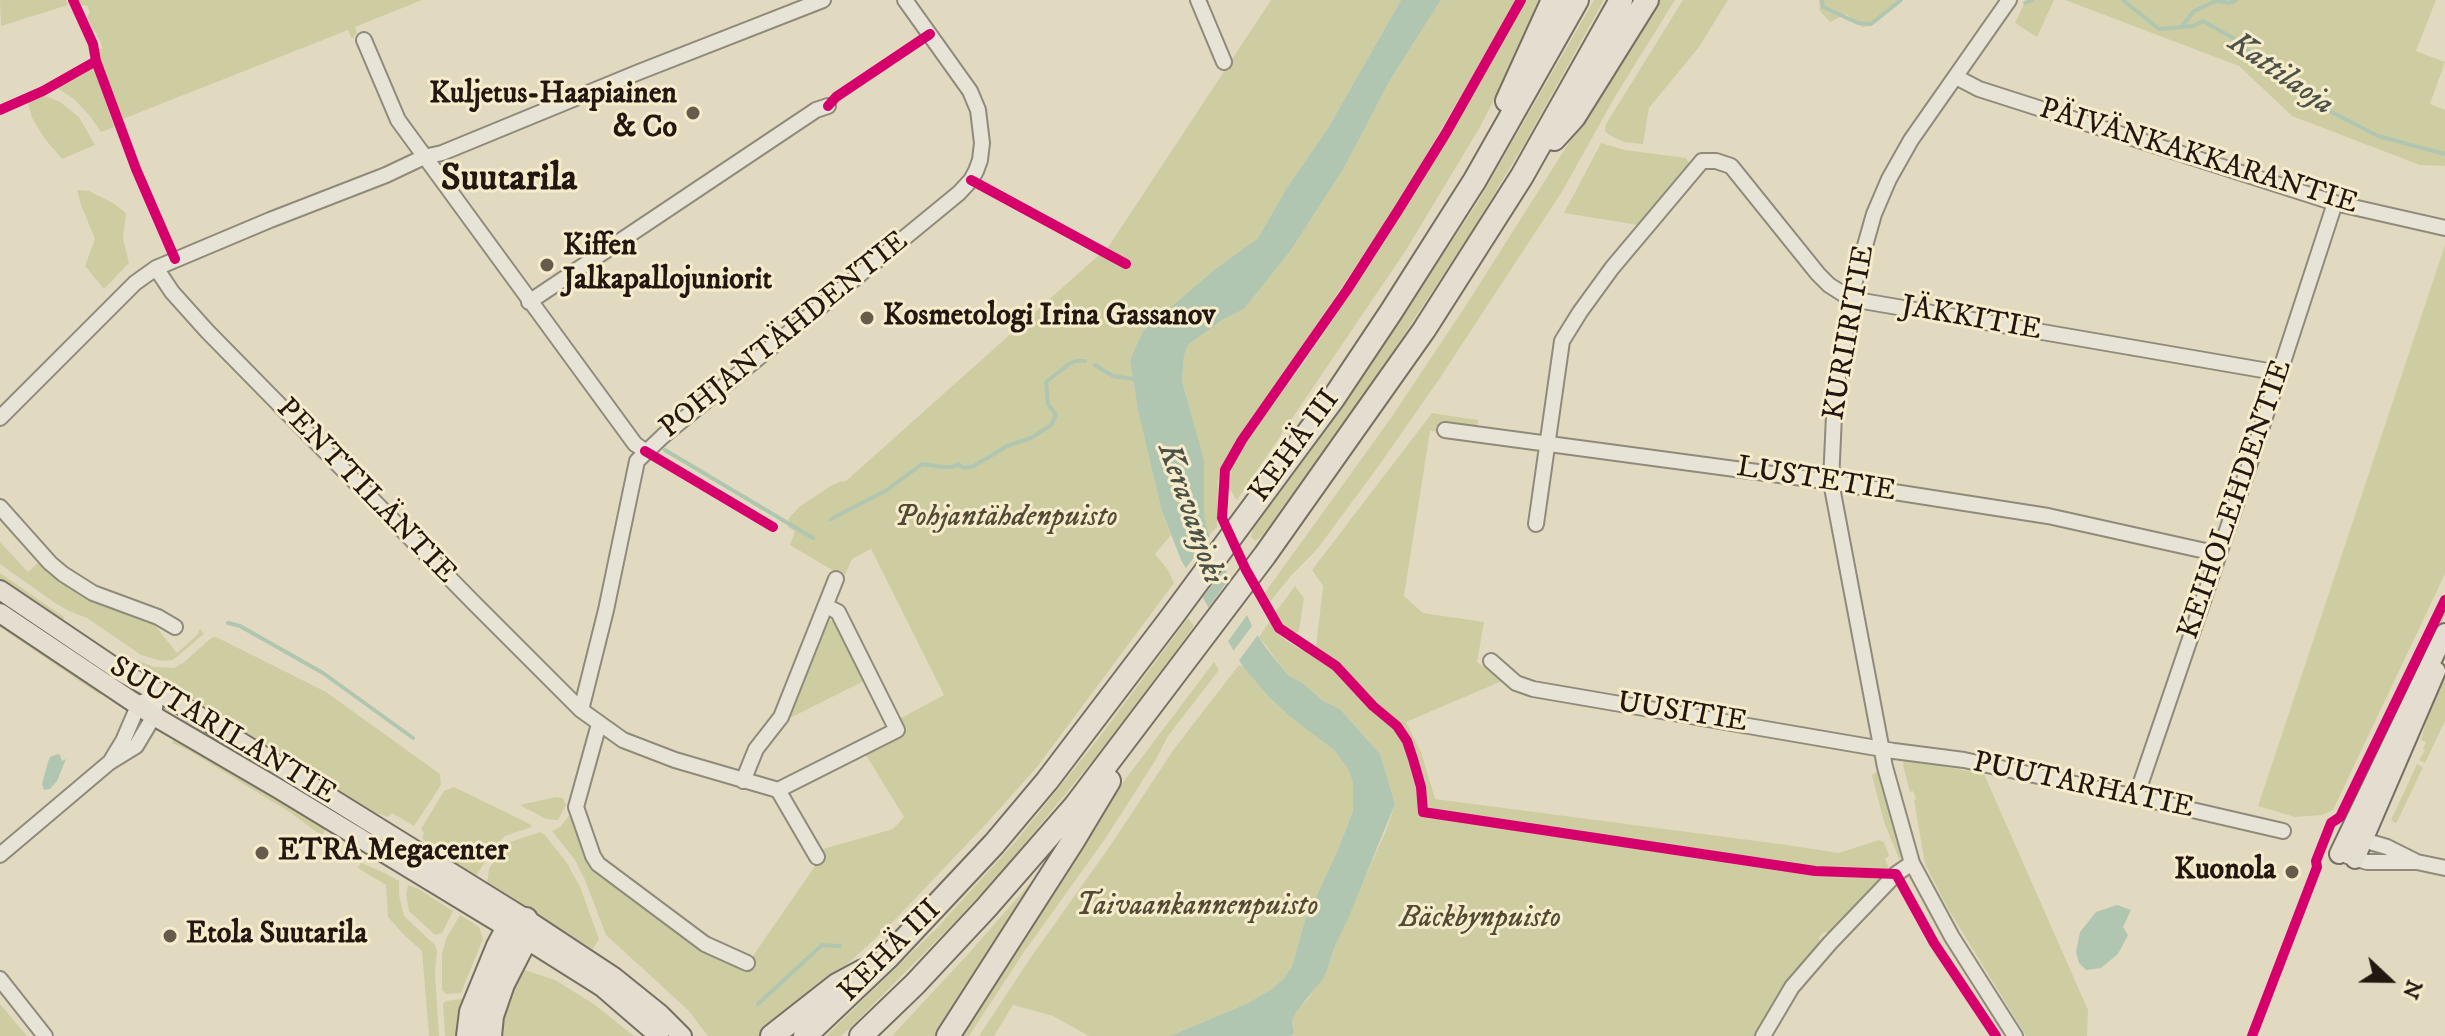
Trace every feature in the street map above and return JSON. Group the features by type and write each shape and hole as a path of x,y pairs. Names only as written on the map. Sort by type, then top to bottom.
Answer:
{"highway":[{"path":"1475,180 1553,0"},
{"name":"KEHÄ III","path":"805,1036 888,957 984,856 1171,618 1333,399 1475,180 1577,0"},
{"name":"KEHÄ III","path":"861,1036 986,908 1075,806 1265,555 1424,330 1522,176 1621,0"},
{"path":"1522,176 1574,117 1647,0"},
{"path":"948,1036 1073,841 1159,697"},
{"path":"468,1036 471,1012 481,984 520,928"},
{"path":"490,1036 496,1001 520,928"},
{"path":"772,1036 837,985 888,957"}],"main road":[{"name":"SUUTARILANTIE","path":"0,590 123,673 157,691 520,928 602,987 659,1036"},
{"name":"SUUTARILANTIE","path":"0,613 154,716 520,928 614,977 682,1036"},
{"path":"2356,838 2445,633"},
{"path":"2347,856 2430,691 2445,646"}],"street":[{"path":"0,418 135,283 156,268 424,157 442,153 823,0"},
{"name":"POHJANTÄHDENTIE","path":"581,710 606,610 637,461 645,451 859,277 971,180 980,160 978,110 970,91 905,0"},
{"path":"1198,0 1224,62"},
{"name":"KURIIRITIE","path":"2009,0 1911,140 1889,179 1867,236 1851,299 1835,393 1831,482 1881,749 1912,863 1952,937 2015,1036"},
{"path":"364,40 398,120 529,302 635,444 645,451"},
{"name":"PÄIVÄNKAKKARANTIE","path":"1956,77 1979,89 2335,203 2445,228"},
{"path":"529,302 816,110 828,106"},
{"name":"JÄKKITIE","path":"1536,524 1562,341 1628,248 1702,161 1731,166 1818,274 1851,299 2280,373"},
{"name":"KEIHOLEHDENTIE","path":"2136,797 2335,203"},
{"name":"PENTTILÄNTIE","path":"156,268 172,292 215,339 581,710 623,740 675,760 778,790"},
{"name":"LUSTETIE","path":"1445,430 1831,482 2048,516 2219,554"},
{"path":"0,507 63,574 110,601 158,617 175,627"},
{"path":"743,781 756,749 781,717 836,579"},
{"path":"817,857 778,790 897,730 838,612 826,606"},
{"name":"UUSITIE","path":"1491,661 1516,683 1533,689 1881,749"},
{"path":"110,762 138,706 157,691"},
{"path":"0,855 110,762 136,746 154,716 157,691"},
{"path":"599,724 576,807 598,864 705,944 747,963"},
{"name":"PUUTARHATIE","path":"1881,749 1975,762 2283,831"},
{"path":"2356,838 2387,847 2417,862"},
{"path":"2347,856 2367,862 2417,862 2445,868"},
{"path":"1763,1036 1792,987 1896,874 1912,863"},
{"path":"0,979 45,1036"}],"green space":[{"path":"0,0 66,0 68,5 1,26"},
{"path":"78,0 422,0 355,27 357,33 352,39 348,30 123,119 118,108 115,108 103,75 101,43 87,17 90,12"},
{"name":"Pohjantähdenpuisto","path":"1271,0 1401,0 1328,128 1286,189 1258,238 1214,270 1143,331 1130,360 1138,411 1161,508 1171,535 1155,554 1174,583 1037,767 888,927 822,987 760,1036 708,1036 688,1010 606,935 575,860 552,831 560,827 572,812 591,861 746,966 815,866 811,859 823,849 893,829 904,817 866,751 907,730 901,718 944,695 871,549 852,559 844,577 790,545 795,531 788,527 789,518 799,507 829,487 846,481 1109,246"},
{"path":"1441,0 1516,0 1398,204 1238,440 1222,468 1218,482 1217,527 1209,535 1195,429 1182,381 1188,345 1222,320 1244,309 1289,253 1344,168 1390,80"},
{"path":"1524,0 1546,0 1480,127 1406,250 1237,500 1228,487 1234,458 1302,365 1421,184"},
{"path":"1594,0 1604,0 1475,226 1377,376 1262,536 1255,541 1251,537 1253,529 1325,432 1476,205"},
{"path":"1654,0 1675,0 1616,95 1563,190 1375,471 1318,548 1269,603 1264,594 1391,418 1463,310"},
{"path":"1683,0 1728,0 1699,47 1649,108 1643,144 1624,142 1609,135 1605,131 1606,124"},
{"path":"1819,0 1903,0 1871,26 1862,27 1846,14 1830,22 1820,11"},
{"path":"2026,0 2054,0 2037,37 2015,23"},
{"path":"2065,0 2436,0 2416,51 2445,62 2430,104 2445,110 2445,166 2420,165 2292,116 2239,66"},
{"path":"94,68 114,127 101,132 74,99 57,88"},
{"path":"43,95 60,102 79,117 95,145 62,159 32,118 28,103"},
{"path":"1601,143 1625,150 1686,158 1691,166 1638,225 1564,213"},
{"path":"77,190 89,191 126,213 123,238 129,263 104,289 85,266 95,239"},
{"path":"2445,245 2445,574 2333,810 2322,815 2295,817 2258,806"},
{"name":"Bäckbynpuisto","path":"1432,413 1478,420 1477,437 1430,431 1404,596 1423,613 1484,622 1477,662 1502,681 1406,722 1421,752 1435,799 1839,853 1879,840 1884,842 1889,856 1885,859 1890,871 1829,933 1824,932 1819,937 1820,943 1788,980 1756,1036 1291,1036 1296,1011 1327,971 1395,804 1380,754 1340,709 1323,701 1303,683 1289,676 1259,637 1270,621 1281,637 1296,647 1310,653 1316,647 1323,586 1312,570"},
{"path":"0,542 28,572 40,561 149,618 177,653 200,629 204,634 173,660 161,661 141,655 87,618 55,603 0,564"},
{"path":"0,573 64,617 63,621 0,581"},
{"path":"1295,586 1304,598 1299,631 1291,635 1274,614"},
{"path":"2445,606 2445,616 2350,813 2347,807"},
{"path":"1188,618 1194,626 1178,648 1099,753 1003,870 848,1030 841,1036 826,1036 935,930 1016,841 1098,739"},
{"path":"0,620 102,692 100,695 0,627"},
{"path":"830,620 835,622 866,680 788,719 826,624"},
{"path":"216,637 326,692 440,774 441,785 414,826 392,813 388,817 361,808 225,722 132,668 137,660 154,667 174,668"},
{"path":"1214,662 1219,670 1168,736 1105,839 1024,952 969,1036 957,1036 1093,822"},
{"path":"2445,664 2445,721 2425,763 2419,760 2426,742 2421,740"},
{"name":"Taivaankannenpuisto","path":"1239,665 1289,716 1335,751 1348,769 1353,783 1353,811 1305,920 1292,966 1285,977 1248,1003 1170,1036 1089,1036 1053,1016 1013,1005 994,1036 979,1036 1174,749"},
{"path":"176,738 297,808 325,830 322,836 291,813 172,743"},
{"path":"1904,759 1984,774 2088,1010 2087,1036 2026,1036 1947,907 1925,864 1916,799 1913,791 1910,792"},
{"path":"2417,764 2423,767 2395,823 2391,820"},
{"path":"1878,771 1902,849 1900,861 1884,822 1872,775"},
{"path":"454,787 532,827 505,836 474,879 451,865 422,838 424,833 421,829 444,791"},
{"path":"563,798 566,805 558,820 546,819 520,805"},
{"path":"540,832 567,863 580,887 599,939 593,949 487,884 489,869 507,843"},
{"path":"361,863 399,881 404,916 435,945 439,1036 429,1036 422,951 388,917 386,885 358,868"},
{"path":"1040,872 1039,879 940,1036 892,1036 969,953"},
{"path":"408,885 453,911 442,933 435,935 409,911"},
{"path":"460,915 479,927 483,939 461,993 446,994 442,990 442,954 446,939"},
{"path":"525,970 555,980 595,1005 634,1036 500,1036 501,1014 517,977"},
{"path":"461,999 467,1001 461,1036 445,1036 443,1004"},
{"path":"0,1004 27,1036 0,1036"}],"water":[{"name":"Keravanjoki","path":"1401,0 1441,0 1390,80 1344,168 1289,253 1244,309 1222,320 1188,345 1182,381 1204,460 1204,515 1209,535 1254,630 1289,676 1303,683 1323,701 1340,709 1380,754 1395,804 1327,971 1296,1012 1291,1036 1170,1036 1248,1003 1285,977 1292,966 1305,920 1353,811 1353,783 1348,769 1335,751 1289,716 1243,667 1181,560 1161,508 1138,411 1130,360 1143,331 1214,270 1258,238 1286,189 1328,128"},
{"path":"58,754 62,761 66,759 57,781 50,789 44,790 42,784 48,762 50,757"},
{"path":"2117,905 2131,910 2123,927 2128,935 2118,954 2101,968 2086,970 2079,963 2076,952 2080,932 2096,912"}],"pier":[{"path":"1212,533 1227,565 1200,601 1183,572"},
{"path":"1232,575 1250,611 1226,644 1206,611"},
{"path":"1255,622 1260,632 1237,663 1231,654"}],"waterway":[{"name":"Kattilaoja","path":"1822,0 1823,7 1858,23 1871,24 1901,0"},
{"name":"Kattilaoja","path":"2025,3 2032,0"},
{"name":"Kattilaoja","path":"2123,0 2159,29 2193,26 2203,21 2233,38 2316,104 2378,136 2445,154"},
{"path":"2182,26 2194,11 2216,1 2230,3 2236,0"},
{"path":"831,519 887,490 922,464 974,466 1007,446 1031,438 1051,425 1056,415 1048,404 1046,382 1069,364 1085,361"},
{"path":"1095,365 1113,376 1133,379"},
{"path":"665,450 813,538"},
{"path":"228,623 240,626 323,673 413,738"},
{"path":"758,1004 822,945 840,946"}],"cycle path":[{"path":"73,0 93,44 96,61 136,169 175,259"},
{"path":"1521,0 1399,209 1347,290 1242,440 1225,470 1222,518 1246,570 1279,628 1336,666 1373,706 1397,726 1407,741 1413,759 1421,787 1423,812 1815,871 1896,874 1934,943 1996,1036"},
{"path":"828,106 836,97 930,34"},
{"path":"0,110 43,91 96,61"},
{"path":"971,180 1126,264"},
{"path":"645,451 773,527"},
{"path":"2252,1036 2331,823 2340,817 2445,600"}],"place":[{"name":"Kuljetus-Haapiainen & Co","path":"693,113"},
{"name":"Kiffen Jalkapallojuniorit","path":"547,265"},
{"name":"Kosmetologi Irina Gassanov","path":"867,318"},
{"name":"ETRA Megacenter","path":"262,853"},
{"name":"Kuonola","path":"2292,872"},
{"name":"Etola Suutarila","path":"170,936"}],"district":[{"name":"Suutarila","path":"509,181"}]}
